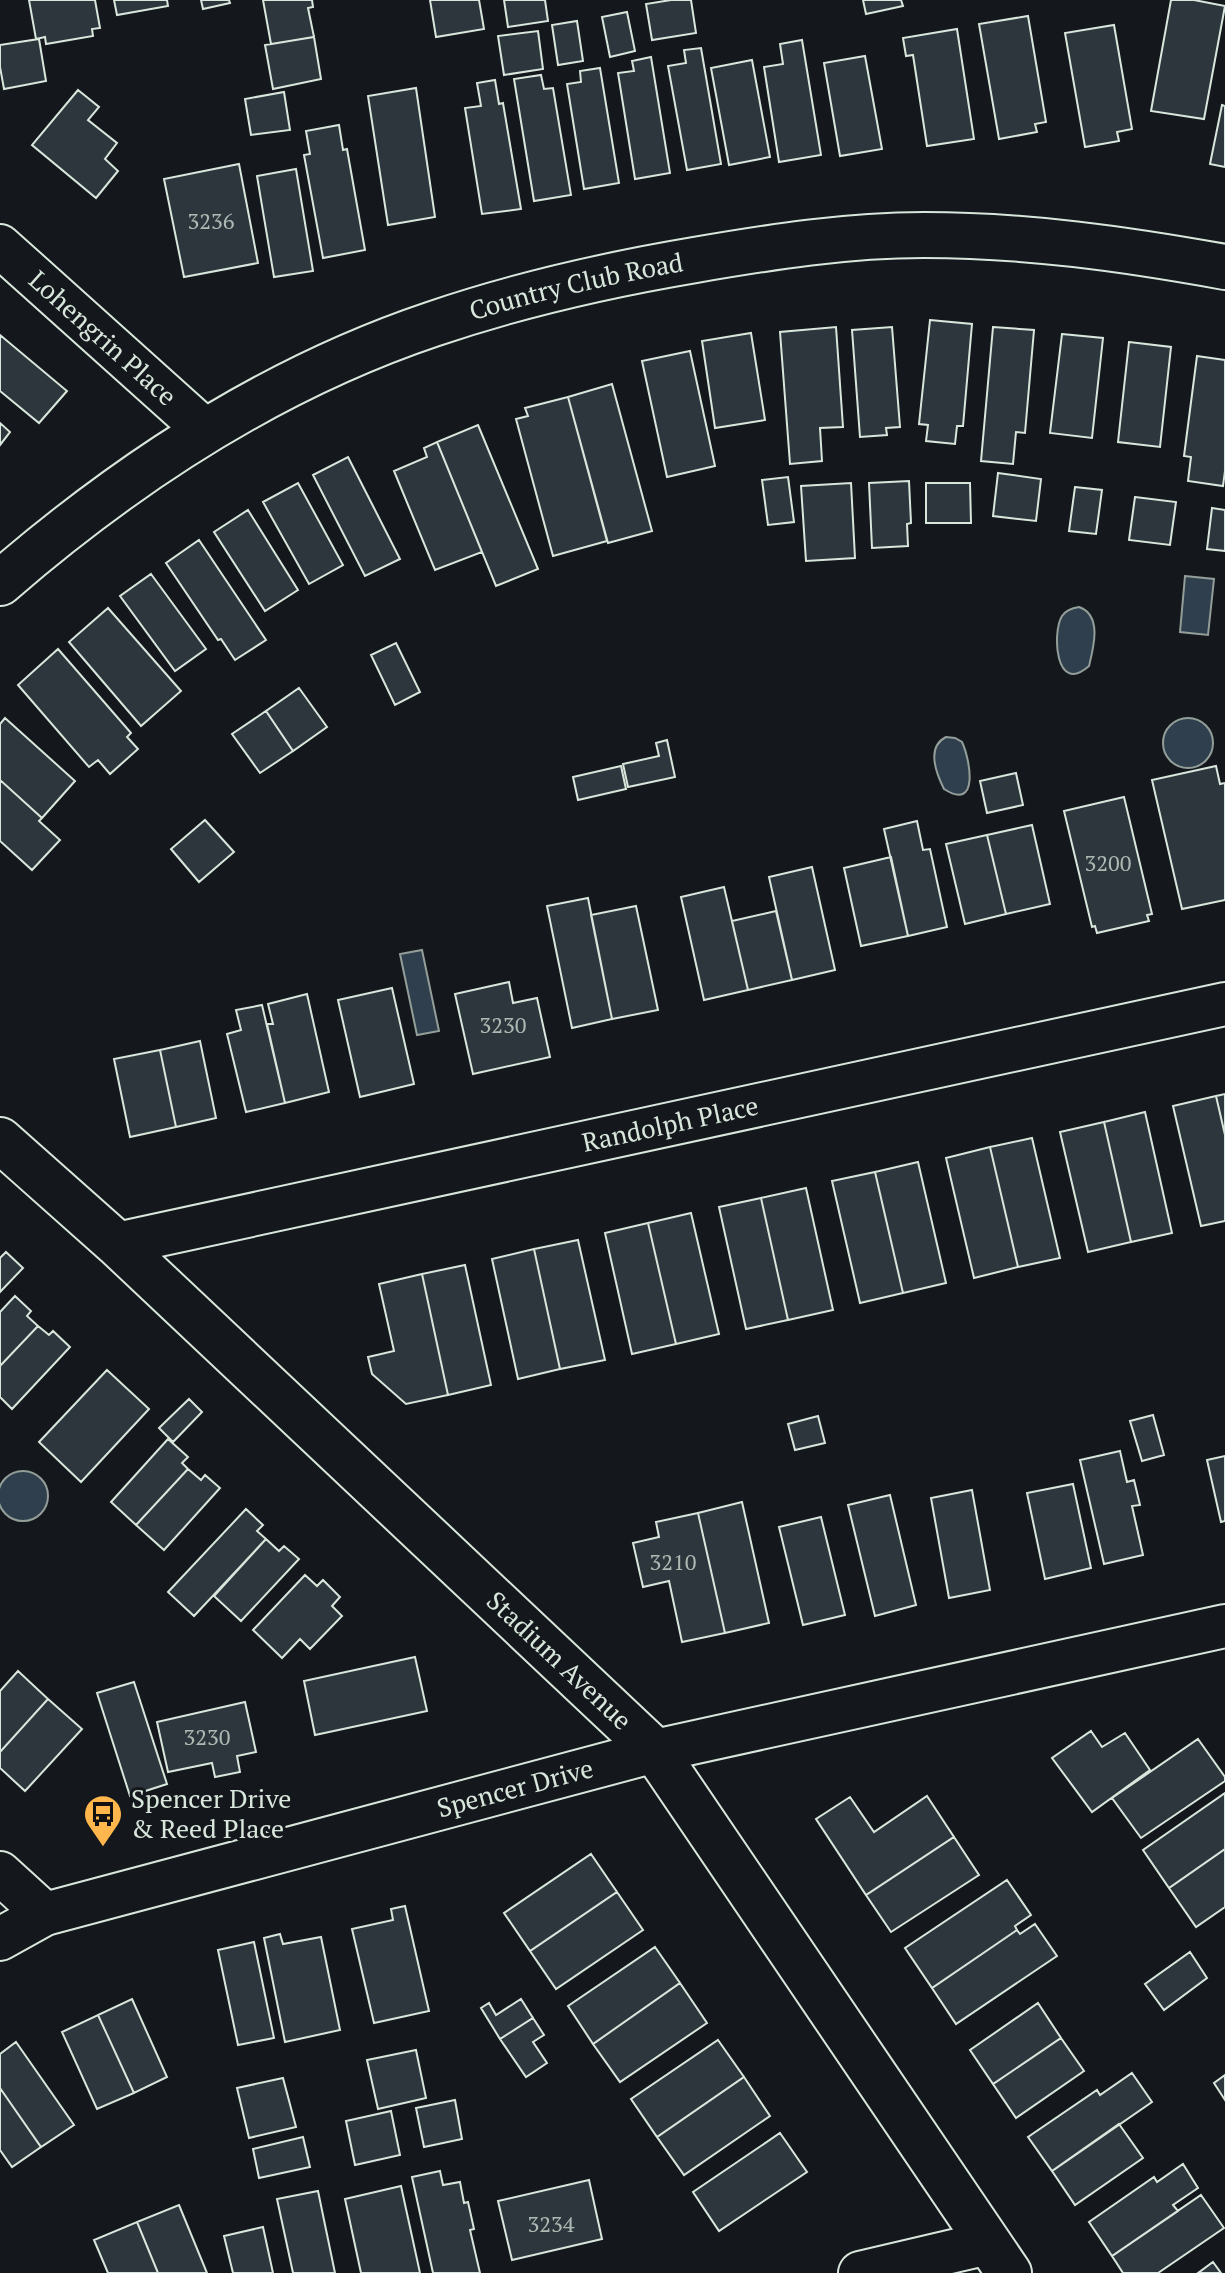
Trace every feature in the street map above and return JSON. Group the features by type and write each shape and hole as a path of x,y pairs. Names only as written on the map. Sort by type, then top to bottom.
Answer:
{"street":[{"name":"Country Club Road","path":"0,583 151,465 265,397 432,324 539,293 605,277 740,252 860,238 922,235 1098,245 1225,267"},
{"name":"Lohengrin Place","path":"0,246 206,431"},
{"name":"Randolph Place","path":"117,1244 1225,1004"},
{"name":"Stadium Avenue","path":"0,1140 117,1244 655,1751 998,2258"},
{"name":"Spencer Drive","path":"0,1939 45,1914 655,1751 1225,1626"},
{"path":"0,1873 45,1914"},
{"path":"860,2273 998,2258"}],"water":[{"path":"1185,576 1214,579 1208,635 1180,632"},
{"path":"1079,607 1086,611 1094,624 1093,649 1089,666 1078,673 1069,673 1059,658 1057,635 1064,614"},
{"path":"1188,718 1206,725 1213,743 1206,761 1188,768 1170,761 1163,743 1170,725"},
{"path":"946,737 962,742 965,750 970,780 963,794 944,789 936,768 936,747"},
{"path":"422,950 439,1031 417,1035 400,954"},
{"path":"23,1471 41,1478 48,1496 41,1514 23,1521 5,1514 -2,1496 5,1478"}],"building":[{"path":"29,0 95,0 100,28 92,29 93,36 46,44 45,37 36,39"},
{"path":"114,0 167,0 168,6 117,15"},
{"path":"201,0 229,0 230,3 203,9"},
{"path":"263,0 312,0 313,7 308,8 314,37 271,44"},
{"path":"430,0 479,0 484,29 436,37"},
{"path":"504,0 545,0 548,21 508,27"},
{"path":"691,0 696,33 652,40 646,4"},
{"path":"863,0 901,0 903,6 866,14"},
{"path":"1171,0 1194,0 1225,6 1204,119 1151,111"},
{"path":"627,12 635,51 610,57 602,17"},
{"path":"1028,16 1046,122 1035,124 1037,132 999,139 979,24"},
{"path":"577,21 583,61 558,65 552,25"},
{"path":"1114,25 1132,129 1117,132 1119,141 1085,147 1065,33"},
{"path":"957,29 974,139 927,146 913,55 906,56 903,38"},
{"path":"538,31 543,69 504,75 498,36"},
{"path":"314,37 321,79 273,89 265,45"},
{"path":"39,39 46,81 4,89 0,45"},
{"path":"802,40 821,155 779,162 764,67 783,64 780,44"},
{"path":"701,48 721,164 687,170 668,66 686,63 684,50"},
{"path":"865,56 882,149 840,156 824,63"},
{"path":"651,57 670,173 635,179 618,73 634,71 632,61"},
{"path":"752,60 770,157 729,165 711,68"},
{"path":"600,68 619,183 584,189 567,84 581,82 580,71"},
{"path":"541,75 544,89 553,88 571,195 534,201 514,79"},
{"path":"495,80 499,104 503,103 521,209 482,214 465,108 481,106 477,83"},
{"path":"416,88 435,217 388,225 368,96"},
{"path":"78,90 99,107 88,120 117,143 105,159 118,171 96,198 32,145"},
{"path":"284,92 290,130 251,135 245,99"},
{"path":"1222,105 1225,106 1225,167 1210,164"},
{"path":"339,125 343,150 347,149 365,250 323,258 304,155 310,154 306,131"},
{"path":"239,164 258,263 184,277 164,179"},
{"path":"296,169 313,271 274,277 257,176"},
{"path":"930,320 972,324 963,426 957,426 955,444 926,441 928,425 919,424"},
{"path":"836,327 843,427 820,428 822,461 790,464 780,332"},
{"path":"892,327 900,427 886,428 887,435 860,437 852,330"},
{"path":"993,327 1034,330 1025,433 1016,432 1013,464 981,461"},
{"path":"751,333 765,420 715,428 702,341"},
{"path":"1062,334 1103,338 1092,438 1050,433"},
{"path":"0,335 67,391 39,423 0,391"},
{"path":"1129,342 1171,347 1160,447 1118,442"},
{"path":"690,351 715,466 667,477 642,361"},
{"path":"1197,356 1225,360 1223,486 1188,481 1191,457 1184,456"},
{"path":"612,384 652,531 608,543 568,397"},
{"path":"568,397 607,541 553,556 516,419 528,416 525,408"},
{"path":"0,423 10,432 0,445"},
{"path":"478,425 538,569 496,586 437,442"},
{"path":"437,442 482,552 435,570 394,471 427,457 424,448"},
{"path":"348,457 400,559 365,576 313,475"},
{"path":"998,473 1041,479 1036,521 993,516"},
{"path":"788,477 794,522 768,525 762,480"},
{"path":"909,481 911,523 907,524 908,546 872,548 869,483"},
{"path":"298,483 343,565 309,584 263,502"},
{"path":"851,483 855,558 806,561 801,486"},
{"path":"926,483 970,483 971,523 926,523"},
{"path":"1075,487 1102,490 1096,534 1069,531"},
{"path":"1135,497 1176,502 1170,545 1129,540"},
{"path":"1212,508 1225,510 1225,551 1207,549"},
{"path":"248,510 298,590 265,611 214,532"},
{"path":"199,540 266,640 235,660 166,563"},
{"path":"151,574 206,649 175,671 120,596"},
{"path":"108,608 181,691 141,726 69,642"},
{"path":"396,643 420,692 395,705 371,655"},
{"path":"58,649 131,733 127,737 138,749 110,774 98,760 89,767 18,685"},
{"path":"299,688 327,727 293,751 266,711"},
{"path":"266,711 293,751 260,773 232,734"},
{"path":"5,718 75,781 42,818 0,780 0,724"},
{"path":"667,740 675,777 628,787 623,764 659,756 656,743"},
{"path":"621,766 626,789 578,800 573,777"},
{"path":"1216,766 1220,784 1225,783 1225,900 1182,909 1152,780"},
{"path":"1016,773 1023,805 987,813 980,781"},
{"path":"0,780 42,818 39,821 60,840 32,870 0,841"},
{"path":"1124,797 1152,914 1147,915 1149,921 1097,933 1095,926 1092,927 1064,811"},
{"path":"205,820 234,852 199,882 171,849"},
{"path":"917,821 923,850 930,849 947,927 908,936 884,829"},
{"path":"1032,825 1050,904 1006,914 987,835"},
{"path":"987,835 1006,914 965,924 946,844"},
{"path":"891,857 908,936 861,946 844,868"},
{"path":"812,867 835,970 792,980 769,877"},
{"path":"724,887 748,990 704,1000 681,897"},
{"path":"588,898 612,1019 572,1028 547,906"},
{"path":"636,906 658,1010 612,1019 591,915"},
{"path":"776,911 792,980 748,990 732,921"},
{"path":"509,982 513,1003 537,998 550,1057 473,1074 455,994"},
{"path":"392,988 414,1084 360,1097 338,1000"},
{"path":"307,994 329,1092 285,1103 267,1024 273,1024 268,1004"},
{"path":"262,1005 285,1103 246,1112 227,1034 241,1030 236,1010"},
{"path":"200,1041 216,1118 176,1127 160,1050"},
{"path":"160,1050 176,1127 130,1137 114,1059"},
{"path":"1225,1094 1225,1135 1216,1096"},
{"path":"1216,1096 1225,1135 1225,1221 1201,1226 1173,1106"},
{"path":"1145,1112 1172,1233 1131,1242 1104,1122"},
{"path":"1104,1122 1131,1242 1088,1252 1060,1132"},
{"path":"1032,1138 1060,1258 1018,1267 990,1147"},
{"path":"990,1147 1018,1267 974,1278 946,1158"},
{"path":"918,1162 946,1283 903,1293 875,1172"},
{"path":"875,1172 903,1293 860,1303 832,1181"},
{"path":"806,1188 833,1310 788,1320 761,1198"},
{"path":"761,1198 788,1320 746,1329 719,1207"},
{"path":"691,1213 719,1334 676,1344 648,1223"},
{"path":"648,1223 676,1344 632,1354 605,1233"},
{"path":"578,1240 605,1360 560,1369 534,1249"},
{"path":"534,1249 560,1369 518,1379 492,1259"},
{"path":"6,1252 23,1268 0,1292 0,1258"},
{"path":"465,1265 491,1385 448,1395 422,1274"},
{"path":"422,1274 448,1395 406,1404 372,1374 368,1357 394,1351 379,1284"},
{"path":"15,1296 31,1311 27,1316 38,1326 0,1366 0,1312"},
{"path":"38,1326 49,1335 53,1331 70,1347 12,1409 0,1397 0,1366"},
{"path":"107,1370 149,1409 81,1482 39,1442"},
{"path":"189,1399 202,1412 173,1442 159,1428"},
{"path":"1153,1415 1164,1455 1142,1461 1130,1421"},
{"path":"818,1416 825,1443 795,1450 788,1424"},
{"path":"168,1439 188,1457 182,1463 188,1469 136,1525 111,1502"},
{"path":"1120,1451 1127,1482 1134,1480 1140,1505 1132,1506 1143,1555 1104,1564 1080,1460"},
{"path":"1225,1456 1225,1521 1221,1522 1207,1460"},
{"path":"188,1469 201,1480 205,1475 220,1488 164,1550 136,1525"},
{"path":"1073,1484 1091,1568 1045,1579 1027,1493"},
{"path":"972,1490 990,1590 949,1598 931,1498"},
{"path":"890,1495 916,1605 875,1616 848,1505"},
{"path":"742,1502 769,1623 725,1633 698,1513"},
{"path":"246,1509 263,1525 257,1531 266,1539 194,1616 168,1592"},
{"path":"698,1513 725,1633 682,1642 669,1581 643,1587 633,1543 659,1537 656,1522"},
{"path":"821,1517 845,1615 803,1625 779,1527"},
{"path":"266,1539 279,1551 284,1546 299,1559 241,1621 214,1596"},
{"path":"305,1575 317,1586 323,1580 340,1597 332,1606 342,1616 310,1649 300,1639 282,1658 253,1630"},
{"path":"415,1657 427,1711 315,1735 304,1681"},
{"path":"18,1671 48,1699 0,1752 0,1691"},
{"path":"134,1682 167,1784 130,1796 97,1693"},
{"path":"48,1699 82,1729 25,1791 0,1768 0,1752"},
{"path":"245,1702 256,1752 237,1756 240,1772 215,1777 212,1763 168,1772 157,1722"},
{"path":"1091,1731 1102,1747 1125,1733 1150,1770 1092,1812 1052,1758"},
{"path":"1198,1739 1225,1781 1141,1838 1112,1798"},
{"path":"1225,1793 1225,1849 1169,1888 1143,1850"},
{"path":"927,1796 954,1837 866,1895 816,1819 850,1797 874,1832"},
{"path":"954,1837 979,1875 891,1932 866,1895"},
{"path":"1225,1849 1225,1907 1196,1927 1169,1888"},
{"path":"591,1854 617,1892 530,1951 504,1913"},
{"path":"1007,1880 1031,1915 1015,1926 1017,1930 932,1988 905,1948"},
{"path":"617,1892 643,1930 556,1989 530,1951"},
{"path":"405,1906 429,2011 374,2023 352,1929 393,1920 391,1909"},
{"path":"1035,1924 1057,1956 956,2024 932,1988 1017,1930 1020,1934"},
{"path":"280,1934 283,1944 321,1937 340,2030 285,2042 264,1938"},
{"path":"254,1942 274,2038 238,2045 218,1950"},
{"path":"655,1947 680,1983 593,2044 568,2006"},
{"path":"1190,1952 1207,1978 1164,2010 1145,1984"},
{"path":"680,1983 707,2023 620,2082 593,2044"},
{"path":"132,1999 167,2077 134,2093 98,2015"},
{"path":"521,1999 533,2018 500,2039 481,2008 489,2003 496,2015"},
{"path":"1038,2003 1061,2038 993,2084 970,2050"},
{"path":"98,2015 134,2093 97,2109 62,2032"},
{"path":"533,2018 544,2035 533,2042 547,2063 526,2077 500,2039"},
{"path":"1061,2038 1084,2071 1016,2118 993,2084"},
{"path":"718,2040 744,2077 657,2137 631,2099"},
{"path":"16,2042 74,2125 41,2147 0,2088 0,2054"},
{"path":"416,2050 426,2098 378,2109 367,2060"},
{"path":"1132,2073 1152,2102 1052,2171 1028,2137 1097,2090 1100,2095"},
{"path":"1225,2075 1225,2100 1214,2083"},
{"path":"744,2077 770,2116 684,2175 657,2137"},
{"path":"283,2078 296,2127 249,2138 237,2088"},
{"path":"0,2088 41,2147 12,2167 0,2150"},
{"path":"455,2100 462,2139 424,2147 416,2108"},
{"path":"391,2111 400,2155 355,2165 346,2121"},
{"path":"1119,2124 1143,2158 1075,2205 1052,2171"},
{"path":"780,2133 807,2172 719,2231 693,2192"},
{"path":"303,2137 310,2167 259,2178 253,2149"},
{"path":"1183,2164 1198,2188 1173,2205 1178,2211 1112,2256 1089,2222 1154,2177 1157,2182"},
{"path":"440,2171 443,2185 460,2182 464,2203 468,2202 474,2229 470,2230 480,2273 433,2273 412,2177"},
{"path":"589,2180 602,2239 512,2260 498,2201"},
{"path":"401,2186 420,2273 361,2273 345,2199"},
{"path":"318,2191 335,2273 293,2273 277,2199"},
{"path":"1201,2195 1224,2228 1158,2273 1123,2273 1112,2256"},
{"path":"179,2205 207,2273 158,2273 137,2222"},
{"path":"137,2222 158,2273 108,2273 94,2240"},
{"path":"263,2227 273,2273 233,2273 224,2236"},
{"path":"1213,2262 1221,2273 1198,2273"}],"place":[{"name":"Spencer Drive & Reed Place","path":"103,1848"}]}
